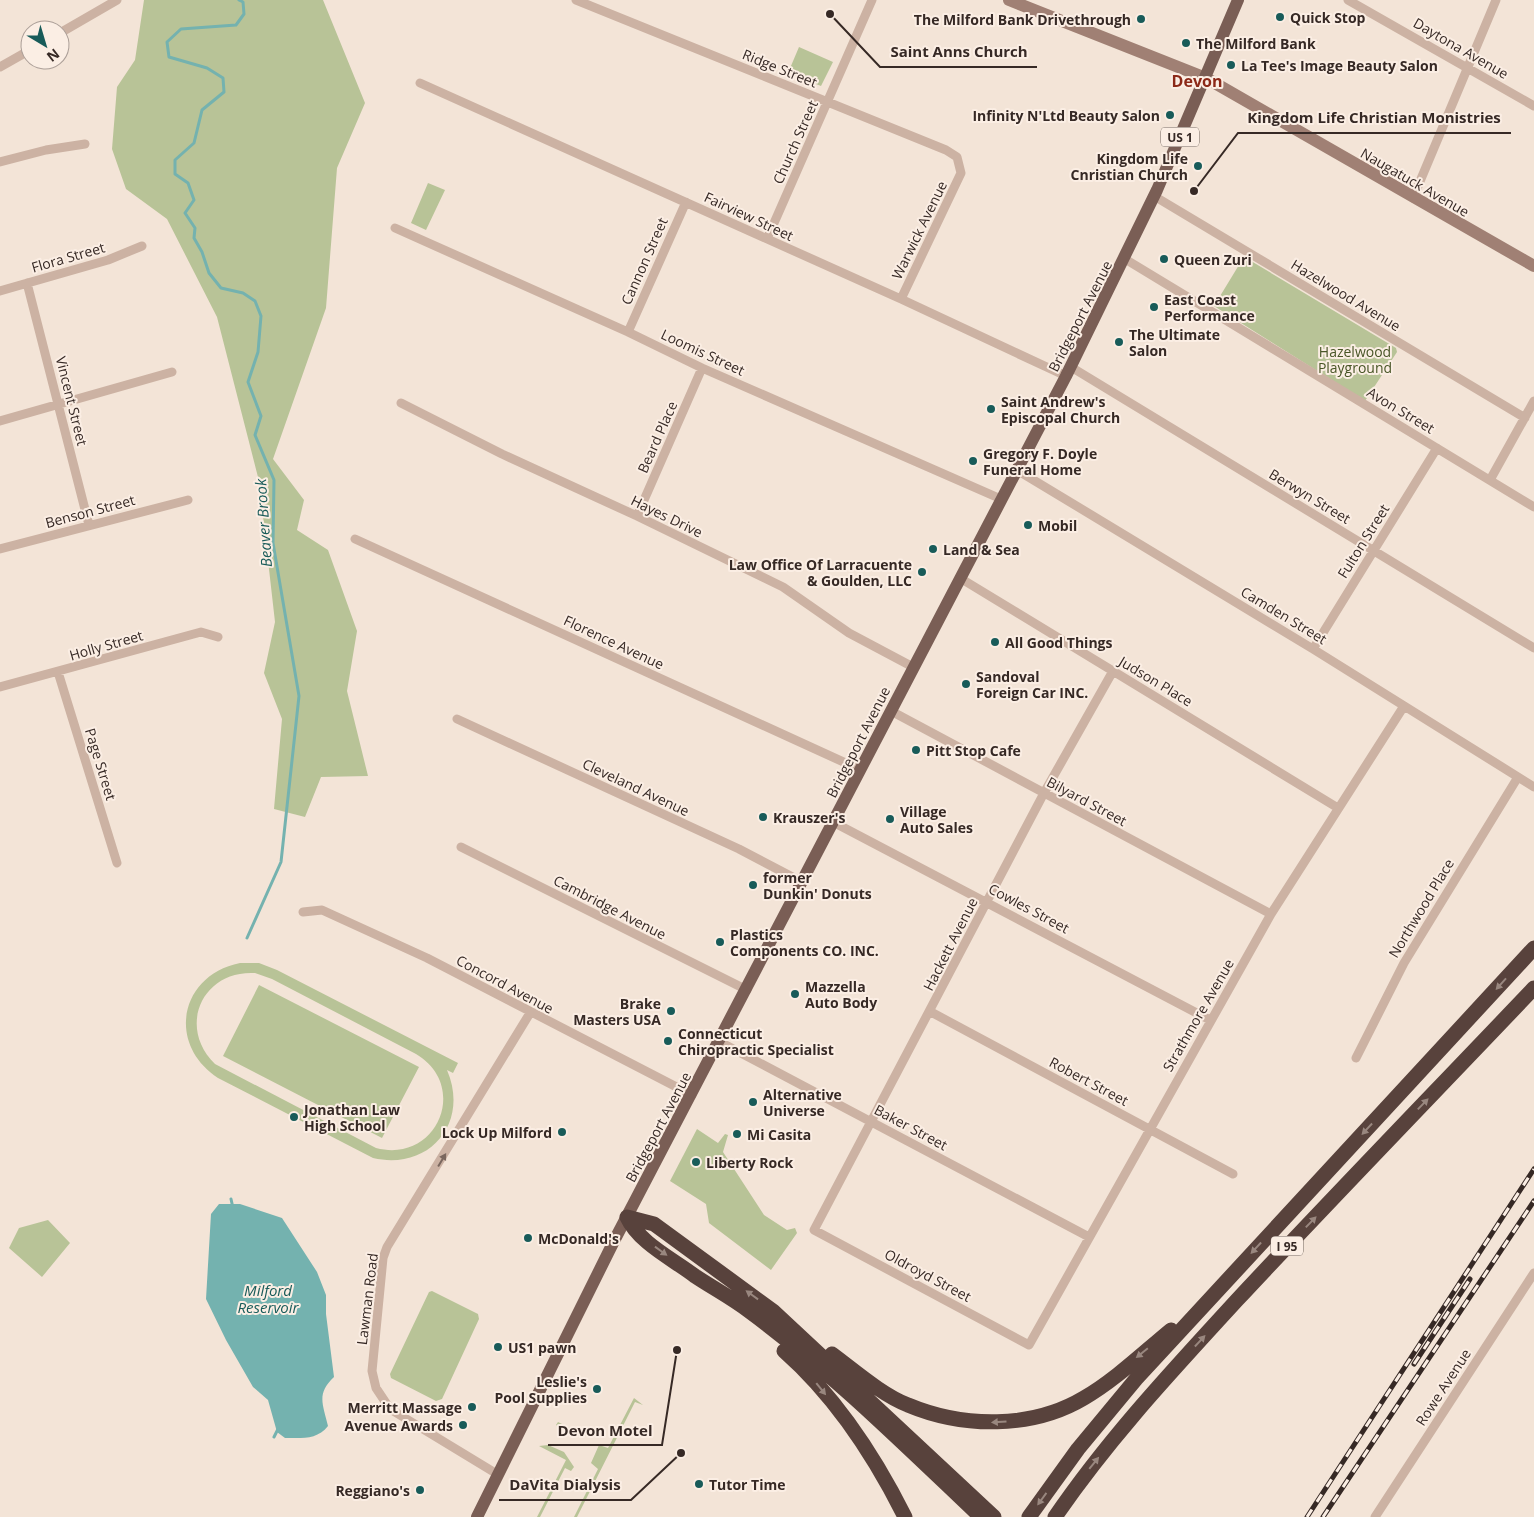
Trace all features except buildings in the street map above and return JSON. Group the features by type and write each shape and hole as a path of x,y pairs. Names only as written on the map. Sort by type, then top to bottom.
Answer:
{"highway":[{"name":"I 95","path":"1029,1517 1107,1414 1207,1301 1534,948"},
{"name":"I 95","path":"1055,1517 1080,1481 1148,1398 1288,1245 1534,988"},
{"path":"628,1217 654,1224 865,1378 907,1405 944,1416 986,1423 1024,1420 1063,1408 1084,1398 1207,1301"},
{"path":"628,1217 635,1230 646,1239 708,1285 748,1310 780,1335 881,1422 981,1517"},
{"path":"708,1285 811,1377 850,1426 869,1454 890,1486 905,1517"},
{"path":"773,1311 994,1517"},
{"path":"1065,1517 1080,1481"}],"main road":[{"name":"Naugatuck Avenue","path":"1009,0 1206,78 1534,266"},
{"name":"Bridgeport Avenue","path":"477,1517 628,1217 1001,499 1018,470 1125,259 1206,78 1238,0"}],"street":[{"path":"70,26 117,0"},
{"name":"Ridge Street","path":"576,0 946,150 957,157 961,173"},
{"name":"Church Street","path":"767,239 872,0"},
{"name":"Daytona Avenue","path":"1348,0 1534,106"},
{"path":"1413,198 1496,0"},
{"path":"0,67 20,56"},
{"name":"Fairview Street","path":"420,83 1068,372"},
{"path":"0,162 46,150 85,144"},
{"name":"Warwick Avenue","path":"901,299 961,173"},
{"name":"Hazelwood Avenue","path":"1154,196 1524,418"},
{"name":"Cannon Street","path":"628,332 686,202"},
{"name":"Loomis Street","path":"395,228 628,332 702,368 1001,499"},
{"name":"Flora Street","path":"0,290 108,260 142,246"},
{"name":"Avon Street","path":"1125,259 1534,507"},
{"name":"Vincent Street","path":"26,283 89,525"},
{"name":"Beard Place","path":"636,516 702,368"},
{"path":"0,422 172,372"},
{"name":"Berwyn Street","path":"1068,372 1373,550 1534,648"},
{"path":"1490,480 1534,401"},
{"name":"Hayes Drive","path":"401,403 502,454 636,516 783,588 849,633 913,668"},
{"name":"Fulton Street","path":"1313,649 1437,448"},
{"name":"Camden Street","path":"1018,470 1313,649 1534,788"},
{"name":"Benson Street","path":"0,549 188,500"},
{"name":"Florence Avenue","path":"355,539 861,770"},
{"name":"Judson Place","path":"960,578 1338,808"},
{"name":"Holly Street","path":"0,687 201,632 218,636"},
{"name":"Page Street","path":"58,672 117,863"},
{"name":"Hackett Avenue","path":"814,1230 931,1012 1044,793 1113,672"},
{"name":"Strathmore Avenue","path":"1029,1345 1271,914 1404,706"},
{"name":"Bilyard Street","path":"891,711 1271,914"},
{"name":"Cleveland Avenue","path":"457,719 739,849 802,882"},
{"name":"Northwood Place","path":"1356,1058 1404,963 1518,777"},
{"name":"Cowles Street","path":"834,822 1210,1020"},
{"name":"Cambridge Avenue","path":"461,847 746,990"},
{"name":"Concord Avenue","path":"303,912 322,910 427,958 530,1013 692,1095"},
{"name":"Robert Street","path":"931,1012 1233,1174"},
{"name":"Lawman Road","path":"497,1474 390,1409 376,1388 372,1371 383,1258 387,1247 417,1202 530,1013"},
{"name":"Baker Street","path":"720,1042 1090,1237"},
{"name":"Oldroyd Street","path":"814,1230 1029,1345"},
{"name":"Rowe Avenue","path":"1375,1517 1534,1273"}],"green space":[{"path":"144,0 323,0 365,103 337,168 326,308 273,459 304,500 297,530 328,550 357,631 347,691 368,776 321,777 305,817 274,809 282,719 264,673 275,622 259,481 217,317 167,219 126,189 112,149 117,87 135,60"},
{"path":"799,47 833,62 821,86 788,73"},
{"path":"428,183 445,190 426,230 411,223"},
{"name":"Hazelwood Playground","path":"1246,258 1396,348 1397,352 1365,401 1214,306 1242,260"},
{"path":"240,963 259,963 277,970 458,1063 453,1073 447,1070 453,1090 453,1108 448,1125 440,1139 427,1150 411,1157 393,1160 373,1158 218,1078 202,1064 191,1047 186,1030 187,1012 193,996 204,981 220,970","holes":["255,973 272,979 416,1054 432,1068 441,1084 443,1102 439,1119 430,1134 416,1145 397,1150 376,1148 215,1064 204,1049 198,1034 197,1018 201,1004 209,991 221,981 237,975"]},
{"path":"259,985 419,1067 382,1138 223,1056"},
{"path":"697,1129 718,1143 725,1134 728,1135 723,1152 764,1215 787,1230 795,1228 797,1233 771,1270 709,1223 706,1204 670,1181"},
{"path":"48,1220 70,1243 42,1277 9,1248 19,1228"},
{"path":"432,1291 478,1314 479,1319 442,1399 436,1401 391,1378 390,1374 429,1292"},
{"path":"634,1398 643,1405 635,1402 577,1517 574,1517 598,1469 591,1463 599,1445 608,1448"},
{"path":"558,1422 582,1434 587,1427 591,1432 587,1435 578,1436 556,1425"},
{"path":"548,1445 564,1452 574,1467 571,1471 565,1468 540,1517 537,1517 566,1460 539,1446"}],"water":[{"name":"Milford Reservoir","path":"219,1204 240,1204 282,1218 317,1272 326,1295 326,1314 334,1377 328,1383 322,1400 328,1426 319,1434 303,1438 285,1438 277,1432 268,1400 253,1387 226,1340 206,1299 211,1214"}],"waterway":[{"name":"Beaver Brook","path":"239,0 243,2 244,14 236,25 181,29 167,42 169,57 207,68 223,78 224,92 202,110 194,143 175,160 175,174 188,183 194,200 185,213 195,228 194,238 202,252 209,273 221,288 243,293 255,301 261,316 258,352 248,382 261,416 255,435 274,480 273,543 299,696 281,862 247,938"},
{"name":"Beaver Brook","path":"231,1199 233,1208"},
{"name":"Beaver Brook","path":"274,1437 278,1429"}],"railway":[{"path":"1307,1517 1534,1169"},
{"path":"1323,1517 1534,1201"},
{"path":"1414,1364 1470,1279"}],"place":[{"name":"Saint Anns Church","path":"830,14"},
{"name":"Quick Stop","path":"1280,17"},
{"name":"The Milford Bank Drivethrough","path":"1141,19"},
{"name":"The Milford Bank","path":"1186,43"},
{"name":"La Tee's Image Beauty Salon","path":"1231,65"},
{"name":"Infinity N'Ltd Beauty Salon","path":"1170,115"},
{"name":"Kingdom Life Cnristian Church","path":"1198,166"},
{"name":"Kingdom Life Christian Monistries","path":"1194,191"},
{"name":"Queen Zuri","path":"1164,259"},
{"name":"East Coast Performance","path":"1154,307"},
{"name":"The Ultimate Salon","path":"1119,342"},
{"name":"Saint Andrew's Episcopal Church","path":"991,409"},
{"name":"Gregory F. Doyle Funeral Home","path":"973,461"},
{"name":"Mobil","path":"1028,525"},
{"name":"Land & Sea","path":"933,549"},
{"name":"Law Office Of Larracuente & Goulden, LLC","path":"922,572"},
{"name":"All Good Things","path":"995,642"},
{"name":"Sandoval Foreign Car INC.","path":"966,684"},
{"name":"Pitt Stop Cafe","path":"916,750"},
{"name":"Krauszer's","path":"763,817"},
{"name":"Village Auto Sales","path":"890,819"},
{"name":"former Dunkin' Donuts","path":"753,885"},
{"name":"Plastics Components CO. INC.","path":"720,942"},
{"name":"Mazzella Auto Body","path":"795,994"},
{"name":"Brake Masters USA","path":"671,1011"},
{"name":"Connecticut Chiropractic Specialist","path":"668,1041"},
{"name":"Alternative Universe","path":"753,1102"},
{"name":"Jonathan Law High School","path":"294,1117"},
{"name":"Lock Up Milford","path":"562,1132"},
{"name":"Mi Casita","path":"737,1134"},
{"name":"Liberty Rock","path":"696,1162"},
{"name":"McDonald's","path":"528,1238"},
{"name":"US1 pawn","path":"498,1347"},
{"name":"Devon Motel","path":"677,1350"},
{"name":"Leslie's Pool Supplies","path":"597,1389"},
{"name":"Merritt Massage","path":"472,1407"},
{"name":"Avenue Awards","path":"463,1425"},
{"name":"DaVita Dialysis","path":"681,1453"},
{"name":"Tutor Time","path":"699,1484"},
{"name":"Reggiano's","path":"420,1490"}],"district":[{"name":"Devon","path":"1197,81"}]}
